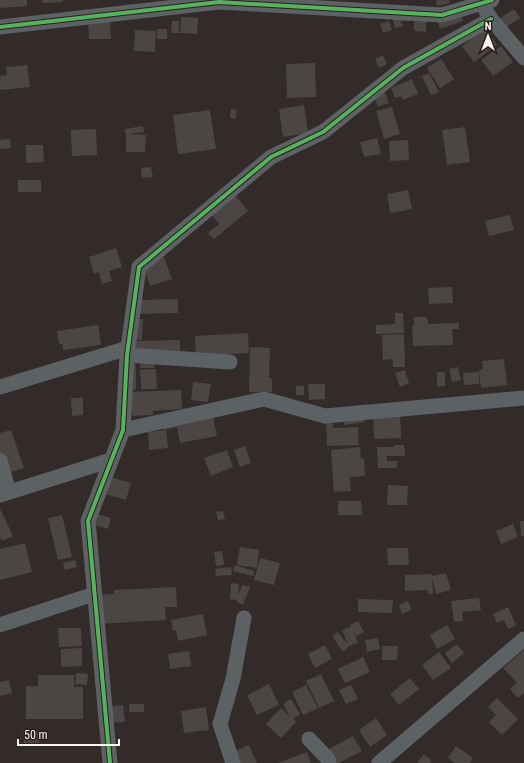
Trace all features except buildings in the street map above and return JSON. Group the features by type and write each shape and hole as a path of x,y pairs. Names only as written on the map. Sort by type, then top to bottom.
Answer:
{"street":[{"path":"0,27 219,2 442,15 484,1 491,19 524,58"},
{"path":"110,763 88,522 123,430 127,352 139,267 271,157 323,132 403,68 491,19"},
{"path":"0,387 127,352 230,362"},
{"path":"123,430 264,399 325,416 524,398"},
{"path":"0,460 4,493 111,460"},
{"path":"0,625 94,594"},
{"path":"233,763 220,724 233,679 244,618"},
{"path":"379,763 524,639"},
{"path":"309,739 328,759 329,763"}],"cycle path":[{"path":"0,27 219,2 442,15 492,0"},
{"path":"110,763 88,521 123,430 127,355 139,267 271,157 323,132 403,68 491,19"}]}
